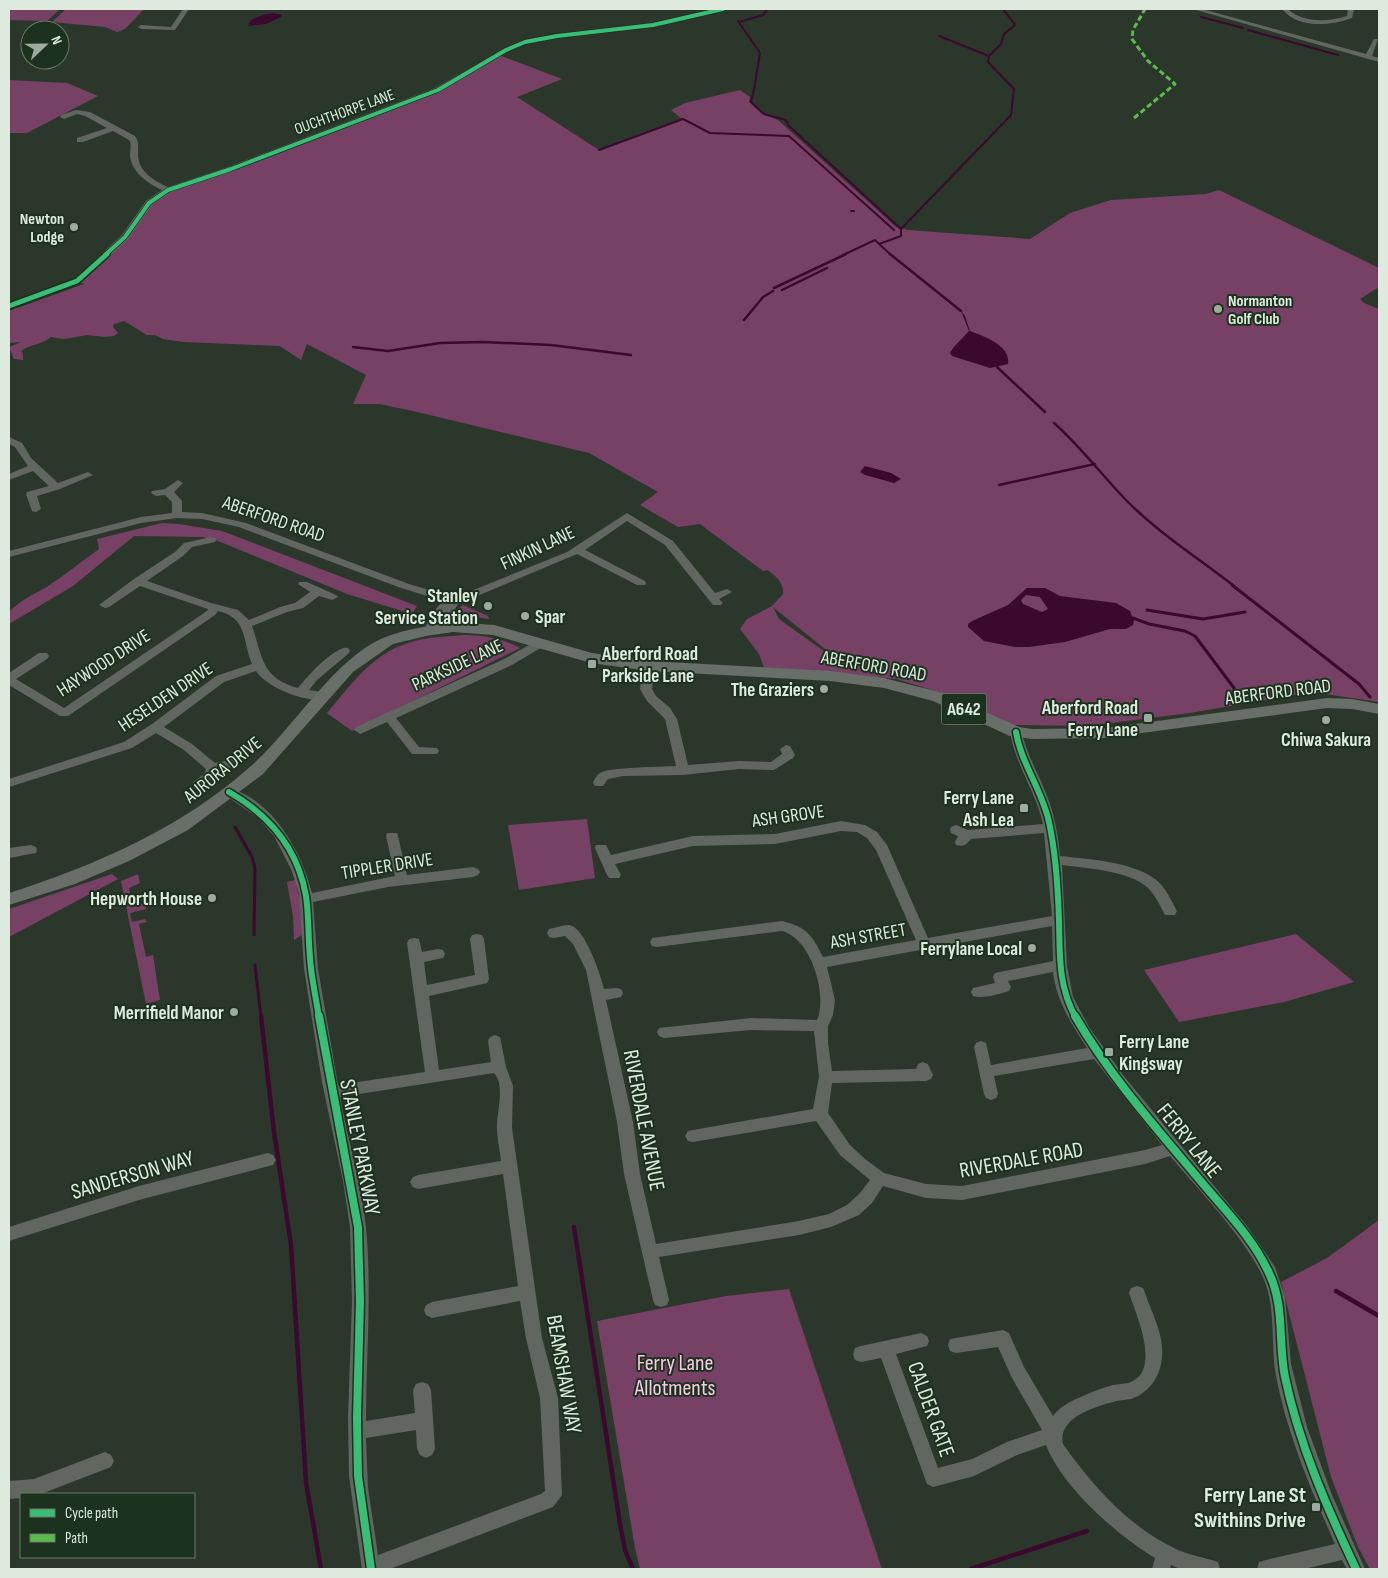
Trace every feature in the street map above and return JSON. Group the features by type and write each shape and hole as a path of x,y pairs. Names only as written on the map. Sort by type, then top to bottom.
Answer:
{"main road":[{"name":"ABERFORD ROAD","path":"439,629 494,630 591,658 650,666 830,676 884,683 938,697 1016,732 1032,734 1105,733 1327,703 1352,704 1379,709"},
{"name":"AURORA DRIVE","path":"9,899 69,880 123,857 182,826 257,770 348,669 376,647 403,636 439,629"}],"street":[{"path":"141,27 173,29 186,9"},
{"name":"OUCHTHORPE LANE","path":"9,306 77,281 125,237 149,203 168,190 231,169 438,90 506,50 525,42 557,36 653,25 723,9"},
{"path":"1196,9 1379,60"},
{"path":"1285,9 1291,15 1321,22 1344,20 1350,16 1351,9"},
{"path":"1300,25 1307,20"},
{"path":"1285,34 1292,29"},
{"path":"1368,57 1376,40"},
{"path":"64,117 76,112 87,114 134,141 134,155 144,177 168,190"},
{"path":"81,141 113,128"},
{"path":"9,440 19,445 27,460 56,487"},
{"path":"9,477 34,467"},
{"path":"36,509 31,494 88,475"},
{"path":"156,493 168,492 178,483"},
{"path":"168,492 177,501 177,515"},
{"name":"ABERFORD ROAD","path":"9,554 141,520 177,515 202,516 242,525 406,586 433,602 449,605"},
{"name":"FINKIN LANE","path":"449,605 544,566 577,550 627,516 669,543 715,600 727,592"},
{"path":"179,536 184,547"},
{"path":"105,606 179,554 184,547 211,540"},
{"path":"577,550 641,583"},
{"path":"138,581 236,614 242,618 246,625 257,666 262,673 271,680 300,693 324,696"},
{"path":"303,584 332,597"},
{"path":"246,625 284,609 299,606 318,591"},
{"path":"439,629 449,605"},
{"path":"439,629 434,619 449,605"},
{"name":"HAYWOOD DRIVE","path":"9,679 64,713 211,613 215,607"},
{"name":"PARKSIDE LANE","path":"360,730 508,662 540,644"},
{"path":"300,693 313,676 344,651"},
{"path":"9,679 43,656"},
{"name":"HESELDEN DRIVE","path":"9,783 116,750 156,727 220,679 257,666"},
{"path":"650,666 646,689 651,698 666,711 671,719 683,771"},
{"path":"389,717 416,751 432,751"},
{"path":"156,727 188,747 212,768"},
{"name":"FERRY LANE","path":"1016,732 1018,744 1035,781 1050,828 1064,995 1098,1052 1257,1252 1270,1274 1277,1300 1284,1376 1296,1421 1312,1469 1356,1569"},
{"path":"600,777 623,772 642,774 739,765 774,766 792,753"},
{"path":"212,768 229,764 242,754"},
{"path":"198,783 209,777 212,768"},
{"name":"STANLEY PARKWAY","path":"229,792 255,806 271,821 285,841 298,868 306,898 311,966 332,1092 357,1212 359,1254 358,1476 371,1568"},
{"name":"ASH GROVE","path":"607,861 693,841 775,839 841,826 860,828 872,835 882,848 908,898 924,944"},
{"path":"961,836 1050,828"},
{"path":"391,837 402,880"},
{"path":"601,848 614,875"},
{"path":"9,853 31,850"},
{"path":"1054,860 1086,864 1143,877 1152,883 1172,913"},
{"name":"TIPPLER DRIVE","path":"306,898 402,880 473,872"},
{"name":"ASH STREET","path":"657,942 671,936 782,926 795,928 806,939 819,963 1059,920"},
{"name":"RIVERDALE AVENUE","path":"565,928 578,941 593,970 625,1122 632,1174 661,1300"},
{"path":"421,992 482,980 477,939"},
{"path":"414,943 433,1077"},
{"path":"416,958 438,954"},
{"path":"693,1136 820,1114 826,1077 821,1043 821,1026 826,1015 828,1000 819,963"},
{"path":"978,992 1004,987 1000,977 1060,964"},
{"path":"598,996 616,993"},
{"path":"664,1032 751,1024 821,1026"},
{"name":"BEAMSHAW WAY","path":"371,1568 547,1501 554,1494 555,1469 549,1398 534,1338 527,1292 504,1128 508,1102 503,1074 499,1068 495,1041"},
{"path":"981,1047 984,1072 992,1094"},
{"path":"984,1072 1098,1052"},
{"path":"332,1092 499,1068"},
{"path":"826,1077 926,1075 923,1068"},
{"name":"RIVERDALE ROAD","path":"820,1114 845,1150 860,1164 880,1178 926,1191 962,1193 1145,1157 1174,1148"},
{"name":"SANDERSON WAY","path":"9,1234 139,1193 268,1160"},
{"path":"418,1182 510,1166"},
{"path":"649,1252 799,1228 831,1220 853,1210 866,1198 880,1178"},
{"path":"432,1310 527,1292"},
{"path":"1054,1434 1058,1422 1068,1413 1098,1398 1130,1391 1142,1385 1150,1374 1154,1359 1154,1346 1137,1293"},
{"path":"956,1345 1003,1338 1012,1364 1054,1434 1056,1448 1086,1487 1163,1562 1175,1560 1211,1569"},
{"name":"CALDER GATE","path":"861,1354 921,1341"},
{"name":"CALDER GATE","path":"886,1349 933,1478 974,1467 1013,1448 1054,1434"},
{"path":"422,1390 426,1449"},
{"path":"359,1431 424,1420"},
{"path":"9,1490 34,1488 105,1461"},
{"path":"1266,1569 1347,1550"}],"green space":[{"path":"9,9 60,9 48,20 9,20"},
{"path":"66,9 144,9 125,29 117,32 105,27 70,24 70,20 54,20"},
{"name":"Normanton Golf Club","path":"499,55 562,79 517,97 599,150 682,119 671,110 685,103 740,90 750,97 749,102 762,114 778,120 896,227 908,230 1030,239 1070,213 1111,200 1206,194 1219,190 1379,268 1379,287 1360,299 1364,303 1379,309 1379,702 1318,693 1301,694 1190,713 1087,726 1012,725 941,693 897,679 764,668 759,654 740,629 747,619 772,606 783,594 779,580 768,570 763,571 700,524 678,527 640,505 658,492 589,453 413,411 379,404 353,404 366,375 307,344 301,360 280,346 183,342 163,339 155,335 147,335 124,321 114,324 113,327 118,333 114,336 88,335 64,339 51,337 44,342 21,351 23,360 14,359 9,347 21,342 9,343 9,311 84,284 77,281 125,237 158,196 438,90","holes":["773,607 836,658 839,664 828,663 830,658 828,654 779,619"]},
{"path":"9,80 67,83 98,96 27,133 9,133"},
{"path":"162,523 222,531 417,606 412,614 347,594 218,541 203,537 134,536 73,586 9,624 9,612 13,608 54,582 99,549 97,539"},
{"path":"463,605 488,616 489,619 457,614 458,609"},
{"path":"462,635 492,638 520,648 352,731 327,713 363,672 383,655 395,648 428,638"},
{"path":"587,819 595,878 519,890 508,825"},
{"path":"112,874 118,879 9,937 9,909"},
{"path":"138,874 140,883 129,888 132,906 145,903 146,909 130,913 132,922 145,919 147,922 139,924 146,957 153,955 160,1000 146,1004 121,881"},
{"path":"295,880 301,904 302,935 294,940 293,916 287,882"},
{"path":"1296,934 1354,982 1284,1002 1179,1022 1144,970"},
{"path":"1379,1220 1379,1569 1370,1569 1358,1547 1331,1477 1281,1282 1327,1258"},
{"name":"Ferry Lane Allotments","path":"789,1289 882,1569 640,1569 597,1321 726,1296"}],"shaded area":[{"path":"273,13 282,15 266,24 248,26 251,20"},
{"path":"961,311 965,316 970,331 995,342 1001,347 1008,357 1008,364 990,368 952,356 950,353 953,348 969,331"},
{"path":"865,466 891,473 901,479 894,483 865,475 860,472"},
{"path":"1027,588 1045,588 1060,596 1116,603 1130,611 1134,621 1133,625 1126,629 1110,629 1065,642 1029,647 1015,647 984,641 968,627 968,624 972,621 1008,605","holes":["1026,595 1040,597 1048,609 1042,612 1023,604 1021,600"]}],"waterway":[{"path":"739,22 763,15 768,9"},
{"path":"989,56 1001,44 1004,34 1015,25 1003,9"},
{"path":"1201,17 1243,28"},
{"path":"738,21 760,53 755,83"},
{"path":"1248,30 1338,55"},
{"path":"939,36 989,56"},
{"path":"901,229 1011,115 1014,89 988,62 989,56"},
{"path":"755,85 751,102 764,114 786,120 788,125 901,229"},
{"path":"599,150 683,119 710,133 789,136 894,230"},
{"path":"879,244 901,236 901,229"},
{"path":"843,255 875,240 879,244"},
{"path":"879,244 891,255"},
{"path":"774,288 846,254"},
{"path":"890,254 961,311"},
{"path":"782,290 827,268"},
{"path":"744,320 763,297 773,291"},
{"path":"353,347 388,351 440,343 483,342 551,345 631,355"},
{"path":"997,367 1045,412"},
{"path":"1054,423 1093,464"},
{"path":"999,485 1093,464"},
{"path":"1093,464 1137,511 1164,534 1234,586"},
{"path":"1232,585 1359,684 1370,697"},
{"path":"1147,610 1203,619 1245,612"},
{"path":"1133,618 1149,624 1185,631 1195,636 1234,688"},
{"path":"235,827 252,857 255,868 254,935"},
{"path":"255,965 261,1018"},
{"path":"261,1016 274,1132 291,1245 306,1482 321,1569"},
{"path":"574,1227 620,1524 625,1550 633,1569"},
{"path":"1336,1291 1379,1316"},
{"path":"971,1569 1087,1531"}],"marked path":[{"path":"1134,118 1175,84 1141,54 1132,39 1133,30 1145,9"}],"cycle path":[{"path":"9,306 77,281 125,237 149,203 168,190 231,169 438,90 506,50 525,42 557,36 653,25 723,9"},
{"path":"1016,732 1021,750 1044,803 1050,828 1058,898 1061,976 1070,1007 1084,1031 1118,1079 1242,1231 1269,1272 1274,1284 1279,1310 1285,1377 1298,1427 1324,1499 1356,1569"},
{"path":"229,792 263,815 279,833 292,855 305,893 311,969 330,1082 351,1181 358,1227 360,1272 357,1418 358,1476 371,1569"}],"place":[{"name":"Newton Lodge","path":"74,227"},
{"name":"Normanton Golf Club","path":"1218,309"},
{"name":"Stanley Service Station","path":"488,606"},
{"name":"Spar","path":"525,616"},
{"name":"Aberford Road Parkside Lane","path":"592,664"},
{"name":"The Graziers","path":"824,689"},
{"name":"Aberford Road Ferry Lane","path":"1148,718"},
{"name":"Chiwa Sakura","path":"1326,720"},
{"name":"Ferry Lane Ash Lea","path":"1024,808"},
{"name":"Hepworth House","path":"212,898"},
{"name":"Ferrylane Local","path":"1032,948"},
{"name":"Merrifield Manor","path":"234,1012"},
{"name":"Ferry Lane Kingsway","path":"1109,1052"},
{"name":"Ferry Lane St Swithins Drive","path":"1316,1507"}]}
